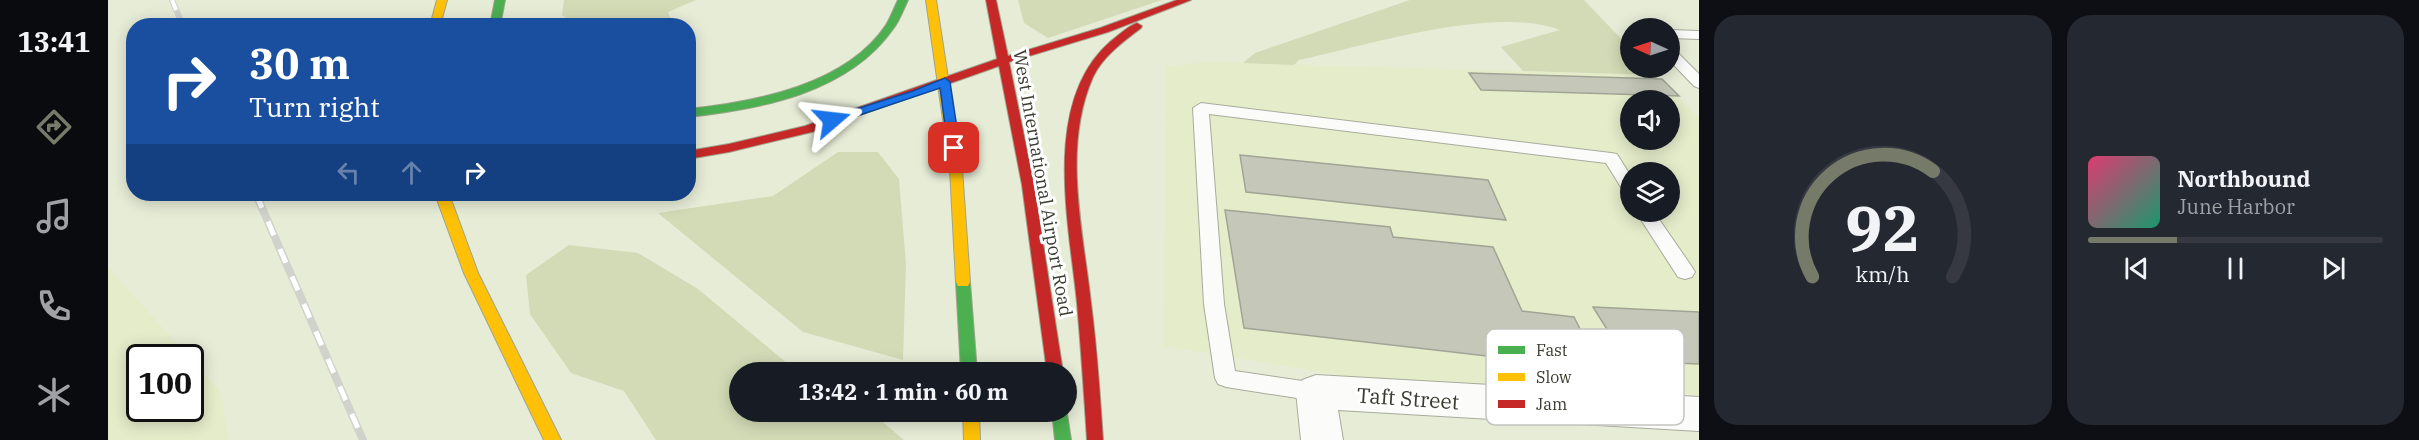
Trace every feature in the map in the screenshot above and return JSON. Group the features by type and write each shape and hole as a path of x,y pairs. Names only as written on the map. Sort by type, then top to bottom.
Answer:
{"main road":[{"path":"437,18 442,0"},
{"path":"442,0 443,18"},
{"path":"497,18 500,0"},
{"path":"696,112 745,105 819,83 857,60 880,38 900,11 903,0"},
{"path":"931,0 945,82 956,169 968,362"},
{"name":"West International Airport Road","path":"991,0 1005,60 1034,218 1054,362"},
{"path":"696,154 761,143 918,94 1005,60 1091,34 1186,0"},
{"path":"1095,440 1085,318 1072,213 1073,132 1078,103 1093,66 1111,46 1130,30 1186,0"},
{"path":"445,201 471,273 553,440"},
{"path":"971,422 972,440"},
{"path":"1061,422 1063,440"}],"street":[{"name":"Taft Street","path":"1316,392 1486,402"},
{"path":"1316,392 1322,440"},
{"name":"Taft Street","path":"1684,413 1699,414"}],"lane":[{"path":"1680,34 1699,35"},
{"path":"1680,63 1699,83"},
{"name":"Taft Street","path":"1316,392 1226,378 1214,304 1202,108 1611,158 1620,172"},
{"path":"1652,222 1685,272"}],"shaded area":[{"path":"564,0 696,0 668,12 670,18 566,18 562,15"},
{"path":"1018,0 1162,0 1048,38 1024,23"},
{"path":"1410,0 1584,0 1620,38 1620,74 1523,71 1501,47 1560,30 1533,23 1502,22 1431,30 1299,60 1294,65 1243,63 1255,53"},
{"path":"1209,62 1620,74 1620,78 1660,78 1672,90 1620,90 1620,150 1680,150 1680,99 1699,118 1699,394 1684,394 1684,329 1486,329 1486,389 1412,387 1164,346 1166,66"},
{"path":"838,152 878,152 899,179 906,264 903,360 803,332 658,213 773,196"},
{"path":"569,245 638,253 698,289 786,362 729,362 729,422 883,422 904,440 656,440 624,391 571,373 530,314 526,275"},
{"path":"108,267 177,344 126,344 126,422 204,422 204,373 221,392 229,440 108,440"}],"building":[{"path":"1469,73 1662,79 1673,90 1620,90 1620,94 1481,90"},
{"path":"1240,155 1488,180 1506,220 1246,192"},
{"path":"1225,210 1390,227 1393,237 1493,247 1522,311 1574,317 1580,329 1486,329 1486,356 1244,328"},
{"path":"1593,307 1699,312 1699,364 1684,363 1684,329 1607,329"}],"railway":[{"path":"172,0 180,18"},
{"path":"259,201 363,440"}],"traffic: fast":[{"path":"497,18 500,0"},
{"path":"696,112 771,100 823,80 847,67 869,50 888,29 903,0"},
{"path":"963,282 968,362"},
{"path":"1061,422 1063,440"}],"traffic: slow":[{"path":"437,18 442,0"},
{"path":"931,0 956,169 963,282"},
{"path":"445,201 471,273 553,440"},
{"path":"971,422 972,440"}],"traffic: jam":[{"path":"991,0 1028,185 1054,362"},
{"path":"696,154 808,129 1001,61 1104,30 1186,0"},
{"path":"1095,440 1088,343 1071,181 1073,129 1078,103 1091,70 1109,49 1137,26"}],"route":[{"path":"832,120 918,94 945,82 954,148"}]}
